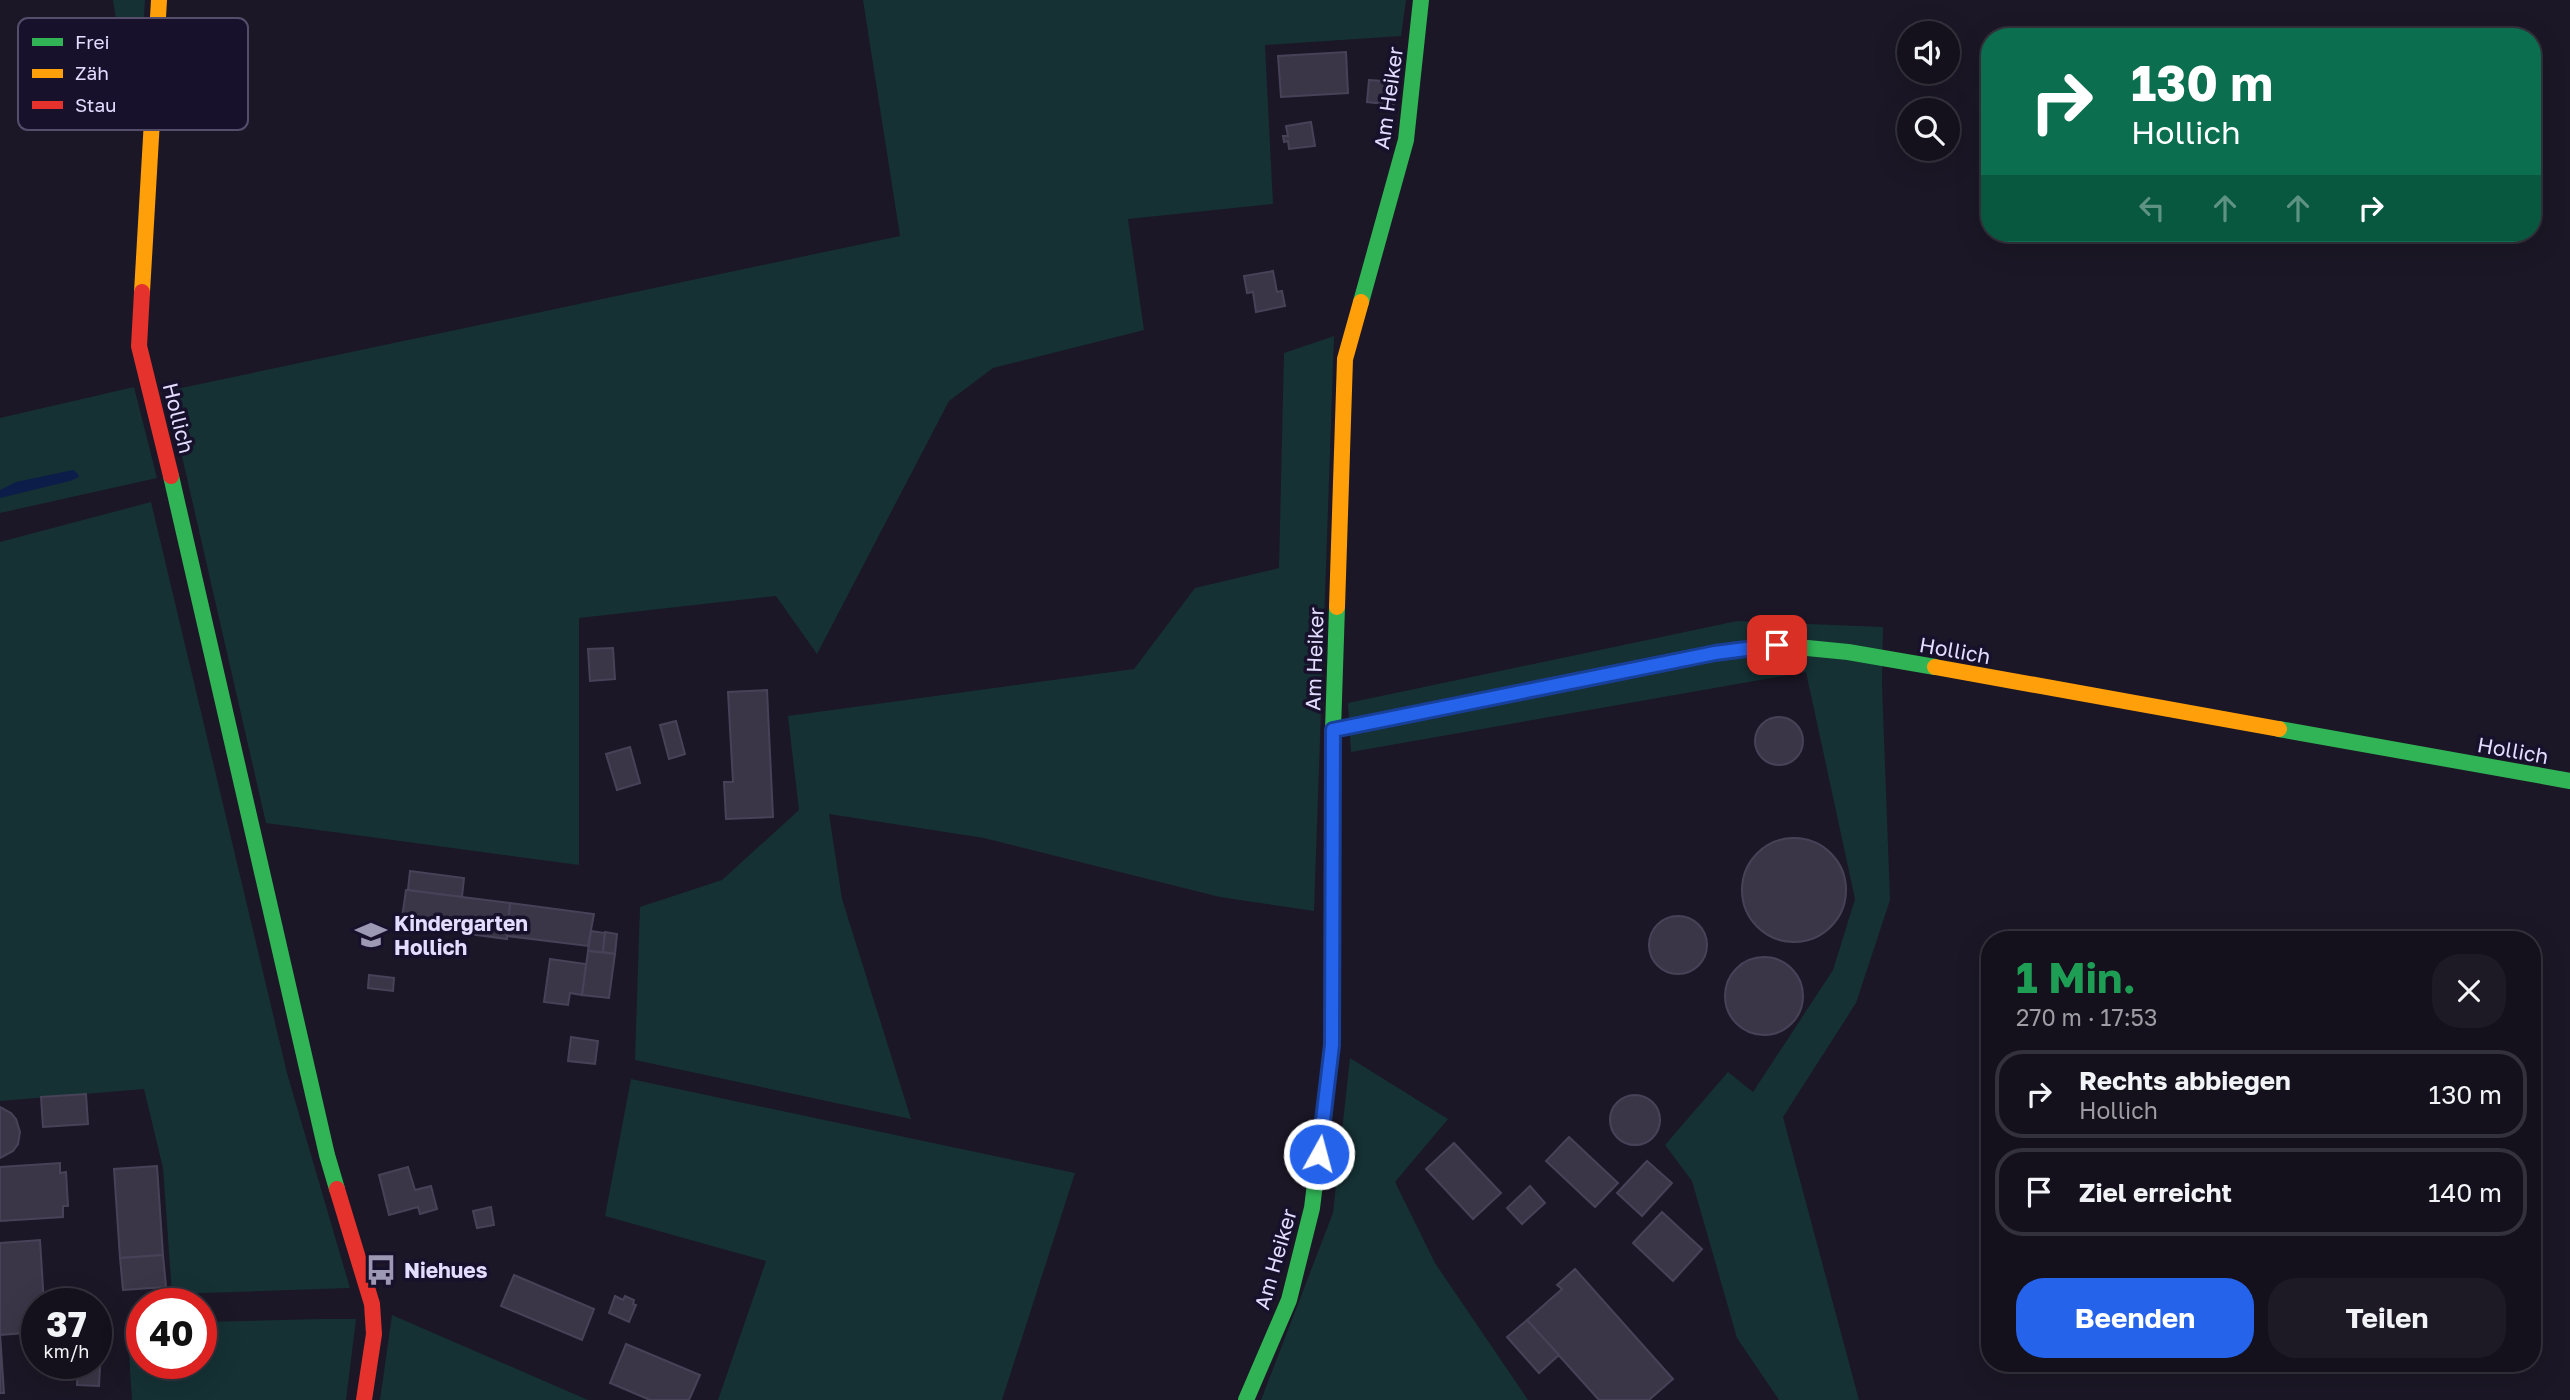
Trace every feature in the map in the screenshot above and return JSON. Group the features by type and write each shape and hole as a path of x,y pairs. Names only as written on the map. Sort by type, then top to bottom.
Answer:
{"street":[{"name":"Hollich","path":"158,18 159,0"},
{"name":"Am Heiker","path":"1246,1400 1289,1300 1314,1195 1332,1045 1333,730 1345,359 1406,140 1421,0"},
{"name":"Hollich","path":"151,130 139,346 327,1155 372,1304 373,1334 364,1400"},
{"name":"Hollich","path":"1333,730 1715,653 1777,645 1848,652 2570,781"}],"green space":[{"path":"113,0 145,0 144,18 116,18"},
{"path":"863,0 1406,0 1401,36 1265,45 1273,204 1128,219 1144,330 993,368 949,401 817,654 776,596 579,618 579,865 266,823 167,391 900,236"},
{"path":"1334,336 1314,911 1220,897 984,838 829,814 842,899 911,1119 635,1060 640,907 722,880 799,810 788,716 1134,669 1195,588 1279,568 1284,353"},
{"path":"134,387 157,478 0,513 0,418"},
{"path":"151,502 287,1073 350,1288 217,1292 217,1288 172,1288 163,1168 144,1089 0,1101 0,542"},
{"path":"1737,621 1883,627 1882,684 1890,900 1856,1003 1783,1117 1859,1400 1779,1400 1737,1338 1692,1181 1665,1145 1728,1072 1753,1092 1833,970 1855,899 1806,672 1351,752 1348,703"},
{"path":"1350,1058 1448,1119 1395,1182 1435,1263 1528,1400 1261,1400 1333,1213"},
{"path":"631,1079 1075,1173 1002,1400 718,1400 766,1261 605,1216"},
{"path":"392,1315 588,1400 380,1400"},
{"path":"356,1319 346,1400 132,1400 131,1379 217,1379 217,1322"}],"water":[{"path":"73,470 79,477 0,498 0,490 16,482"}],"building":[{"path":"1346,52 1348,93 1281,97 1278,56"},
{"path":"1369,80 1396,82 1394,105 1367,102"},
{"path":"1311,122 1315,146 1289,149 1288,141 1284,142 1283,136 1288,136 1286,126"},
{"path":"1273,271 1277,292 1282,291 1285,306 1256,312 1253,292 1247,293 1244,276"},
{"path":"613,648 615,679 590,681 588,649"},
{"path":"767,690 773,817 726,819 724,782 733,782 728,692"},
{"path":"1779,717 1796,724 1803,741 1796,758 1779,765 1762,758 1755,741 1762,724"},
{"path":"676,721 685,754 669,759 660,725"},
{"path":"630,747 640,783 617,790 606,754"},
{"path":"1794,838 1814,842 1837,861 1842,870 1846,890 1842,910 1823,933 1814,938 1794,942 1774,938 1751,919 1746,910 1742,890 1746,870 1765,847 1774,842"},
{"path":"410,871 464,878 462,897 408,890"},
{"path":"406,890 510,903 507,939 401,925"},
{"path":"510,903 594,914 588,946 507,936"},
{"path":"1672,916 1684,916 1699,924 1707,939 1707,951 1699,966 1684,974 1672,974 1657,966 1649,951 1649,939 1657,924"},
{"path":"591,931 605,933 603,952 588,951"},
{"path":"605,932 617,934 615,954 603,952"},
{"path":"588,951 615,954 609,998 582,995"},
{"path":"1764,957 1779,960 1792,968 1800,981 1803,996 1800,1011 1792,1024 1779,1032 1764,1035 1749,1032 1736,1024 1728,1011 1725,996 1728,981 1736,968 1749,960"},
{"path":"550,959 586,964 582,995 570,993 568,1005 544,1002"},
{"path":"369,975 394,978 393,991 368,988"},
{"path":"571,1037 598,1041 595,1064 568,1061"},
{"path":"86,1094 88,1124 43,1127 41,1097"},
{"path":"1635,1095 1653,1102 1660,1120 1653,1138 1635,1145 1617,1138 1610,1120 1617,1102"},
{"path":"0,1107 16,1119 20,1132 18,1144 13,1151 0,1158"},
{"path":"1569,1137 1618,1183 1595,1207 1546,1161"},
{"path":"1454,1143 1501,1193 1473,1219 1426,1169"},
{"path":"1647,1161 1672,1183 1642,1216 1617,1193"},
{"path":"60,1163 60,1173 66,1172 68,1206 63,1206 63,1217 0,1221 0,1167"},
{"path":"157,1166 163,1255 120,1258 114,1169"},
{"path":"408,1167 415,1190 431,1186 437,1209 420,1214 418,1207 389,1215 379,1175"},
{"path":"1530,1186 1545,1203 1522,1224 1507,1208"},
{"path":"491,1207 494,1225 477,1228 473,1211"},
{"path":"1662,1212 1702,1249 1673,1281 1633,1243"},
{"path":"40,1240 43,1288 21,1288 21,1333 0,1335 0,1243"},
{"path":"163,1255 166,1287 123,1290 120,1258"},
{"path":"1575,1269 1673,1379 1649,1400 1599,1400 1527,1320 1562,1289 1557,1285"},
{"path":"514,1275 594,1309 582,1340 501,1306"},
{"path":"615,1296 623,1300 625,1296 634,1300 633,1304 636,1305 629,1322 609,1313"},
{"path":"1527,1320 1559,1355 1539,1373 1507,1337"},
{"path":"0,1333 4,1393 0,1393"},
{"path":"626,1344 700,1375 689,1400 650,1400 610,1383"},
{"path":"77,1379 99,1379 99,1386 77,1385"}],"traffic: fast":[{"path":"1361,302 1406,140 1421,0"},
{"path":"171,476 337,1189"},
{"path":"1246,1400 1289,1300 1312,1208 1332,1045 1333,730 1337,607"},
{"path":"1333,730 1715,653 1777,645 1848,652 1935,667"},
{"path":"2279,729 2570,781"}],"traffic: slow":[{"path":"158,18 159,0"},
{"path":"142,292 151,130"},
{"path":"1337,607 1345,359 1361,302"},
{"path":"1935,667 2279,729"}],"traffic: jam":[{"path":"142,292 139,346 171,476"},
{"path":"337,1189 372,1304 374,1334 364,1400"}],"place":[{"name":"Kindergarten Hollich","path":"371,935"},
{"name":"Niehues","path":"381,1270"}],"route":[{"path":"1319,1154 1332,1045 1333,730 1715,653 1777,645"}]}
